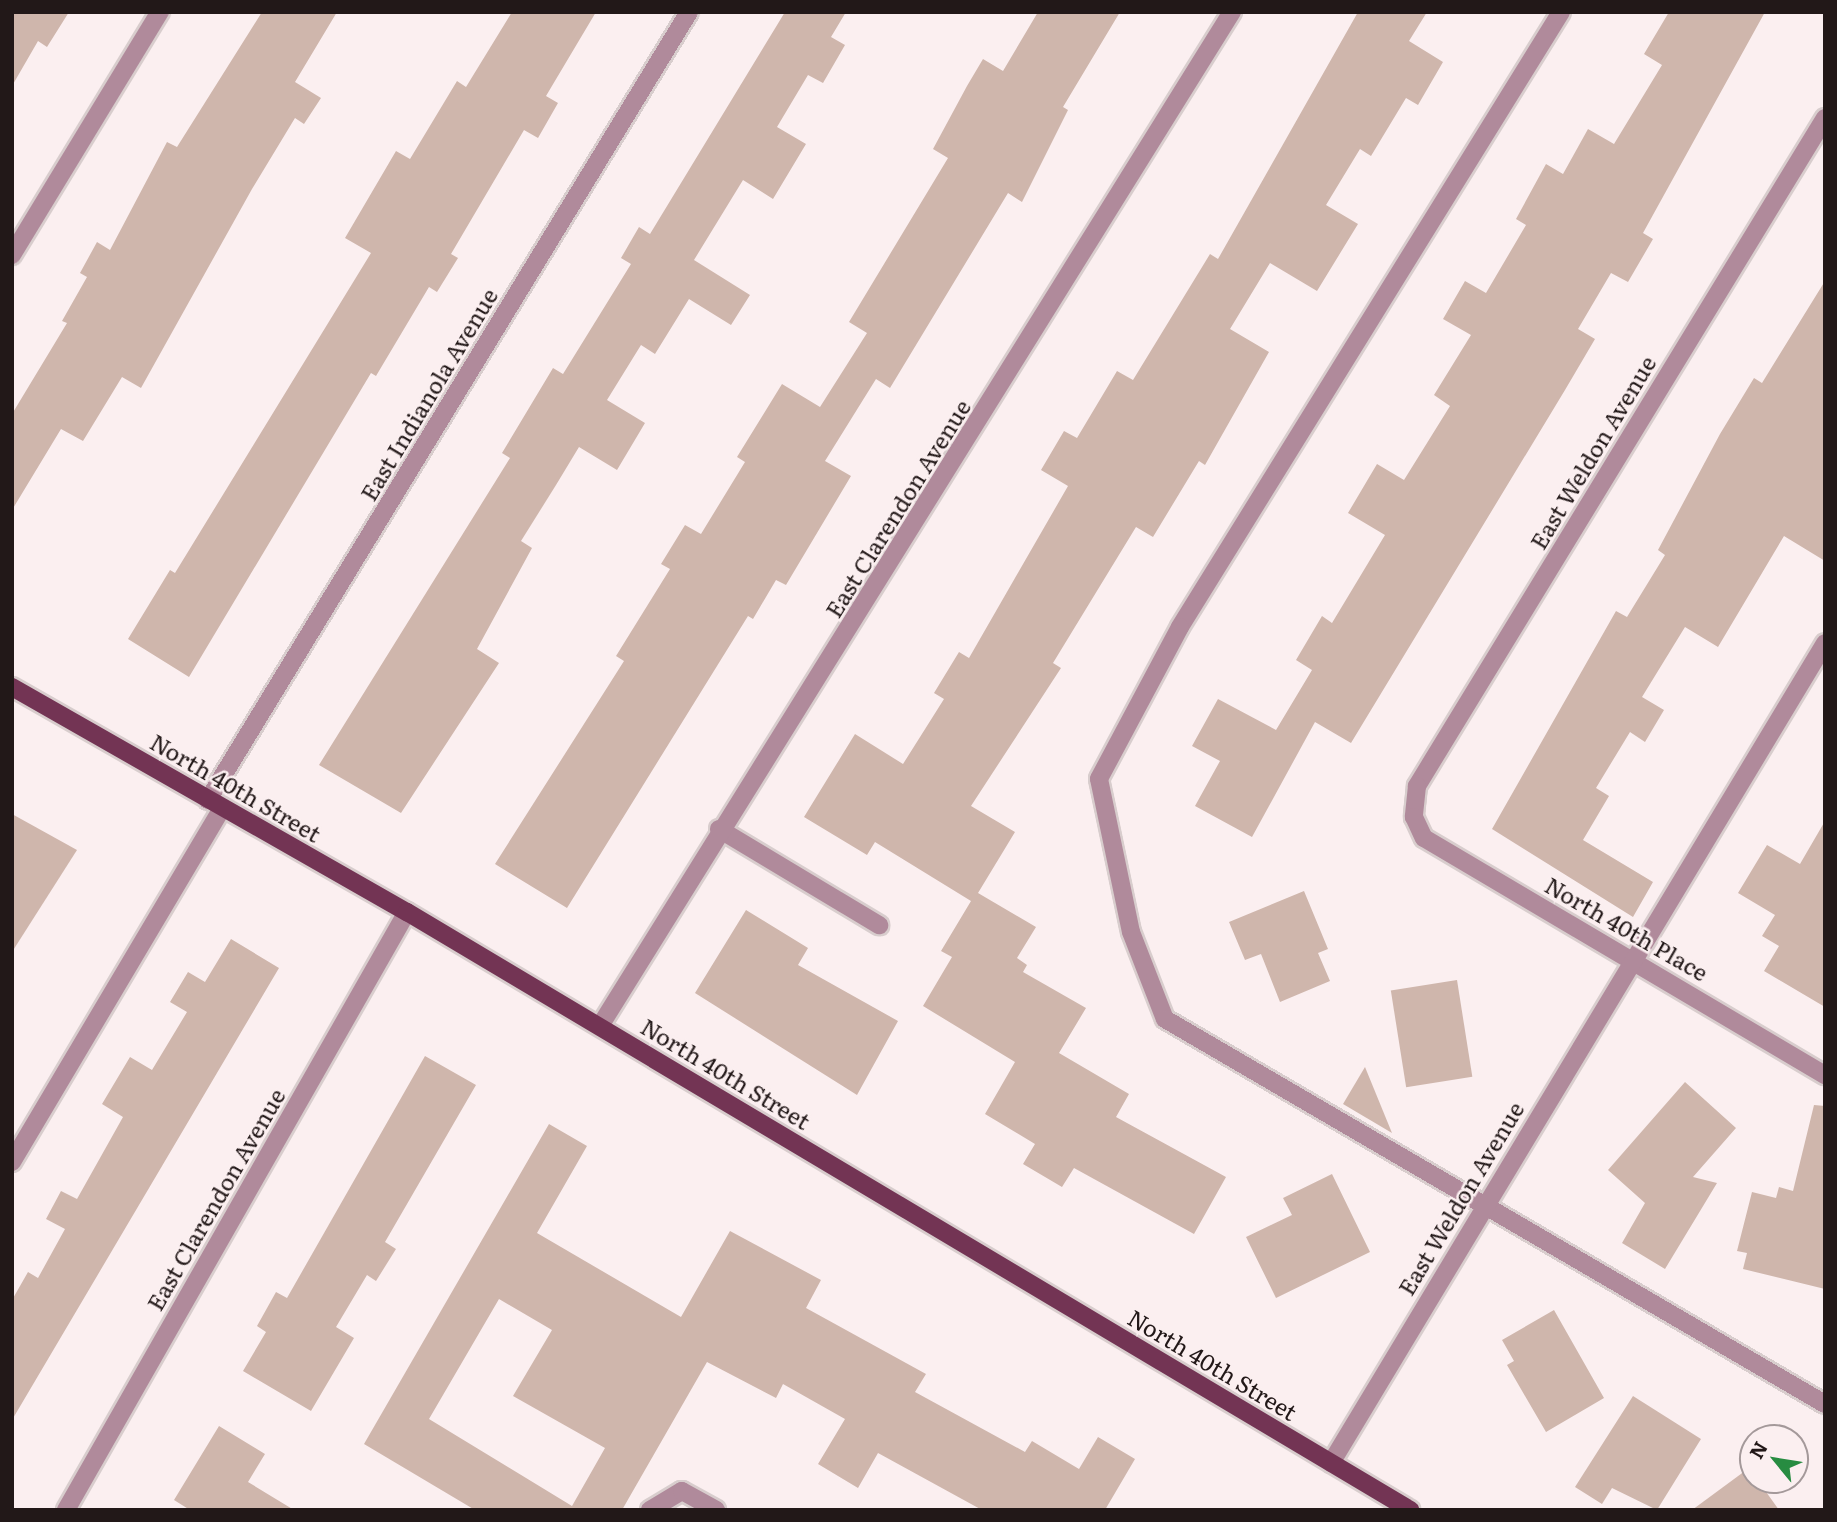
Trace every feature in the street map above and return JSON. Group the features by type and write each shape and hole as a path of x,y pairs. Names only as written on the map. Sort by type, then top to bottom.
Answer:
{"main road":[{"name":"North 40th Street","path":"12,687 408,912 600,1026 1331,1463 1384,1504 1410,1510"}],"street":[{"path":"12,255 160,12"},
{"name":"East Indianola Avenue","path":"12,1162 215,804 689,12"},
{"name":"East Clarendon Avenue","path":"600,1026 719,829 859,618 1232,12"},
{"path":"1560,12 1180,627 1099,779 1131,932 1165,1019 1483,1208 1825,1404"},
{"name":"East Weldon Avenue","path":"1414,817 1417,786 1825,118"},
{"name":"East Weldon Avenue","path":"1331,1463 1632,958 1825,643"},
{"name":"North 40th Place","path":"1414,817 1423,838 1632,958 1825,1075"},
{"path":"719,829 879,925"},
{"name":"East Clarendon Avenue","path":"66,1510 408,912"},
{"path":"650,1510 682,1491 716,1510"}],"building":[{"path":"12,12 69,12 47,47 38,41 12,86"},
{"path":"262,12 337,12 295,82 321,98 304,124 295,118 252,189 141,388 122,377 83,441 61,429 12,510 12,414 67,323 62,321 87,277 80,273 97,242 110,250 167,142 177,147"},
{"path":"512,12 596,12 546,96 558,103 538,138 524,130 451,254 458,258 437,292 429,287 376,376 371,373 189,677 128,639 170,570 175,573 371,253 345,238 396,151 410,159 457,81 466,87"},
{"path":"785,12 846,12 831,37 845,45 823,83 808,75 777,127 806,144 773,199 743,180 694,260 750,295 731,325 689,299 655,354 641,345 607,400 645,423 617,470 579,447 521,541 532,548 477,649 499,663 401,813 319,765 510,458 502,453 553,368 563,374 631,264 621,258 639,227 650,234"},
{"path":"1038,12 1120,12 1063,107 1068,110 1022,202 1008,193 890,388 876,379 825,461 851,476 786,585 776,580 753,619 748,616 567,908 495,864 624,661 616,656 670,569 661,564 685,525 701,534 745,462 737,457 782,384 820,407 867,333 849,322 948,158 933,149 967,86 983,59 1003,71"},
{"path":"1358,12 1427,12 1409,41 1443,62 1418,105 1406,98 1371,156 1360,149 1326,205 1358,224 1317,291 1270,263 1230,329 1269,352 1205,465 1199,461 1153,537 1136,527 1053,663 1061,668 971,806 1015,832 978,893 1036,927 1017,958 1027,965 1023,972 1086,1008 1059,1053 1129,1094 1116,1117 1226,1177 1194,1234 1074,1168 1062,1187 1023,1164 1035,1144 985,1114 1015,1062 923,1006 952,957 941,951 971,901 875,842 867,855 804,817 855,734 903,764 944,699 934,693 959,652 969,658 1068,486 1041,470 1064,431 1077,438 1117,371 1133,380 1210,254 1218,259"},
{"path":"1669,12 1765,12 1643,233 1653,239 1628,282 1611,273 1578,329 1595,339 1565,390 1351,743 1315,722 1252,837 1195,806 1220,761 1192,746 1218,699 1276,730 1312,670 1296,660 1322,616 1332,623 1385,535 1348,513 1377,464 1404,480 1450,406 1434,395 1471,335 1443,319 1465,281 1486,293 1526,225 1516,219 1546,164 1563,174 1588,129 1614,144 1662,65 1644,54"},
{"path":"1825,281 1825,561 1784,536 1718,647 1685,627 1642,697 1664,710 1645,742 1630,732 1596,788 1609,796 1583,840 1653,882 1633,917 1492,829 1616,611 1627,617 1665,555 1658,550 1720,434 1754,378 1762,383"},
{"path":"12,814 77,850 12,952"},
{"path":"1825,821 1825,1007 1764,971 1779,946 1762,936 1775,915 1738,893 1767,845 1800,864"},
{"path":"1304,891 1328,949 1318,953 1330,981 1280,1002 1261,954 1245,960 1229,922"},
{"path":"746,910 808,948 798,965 898,1021 857,1095 695,993"},
{"path":"231,939 279,968 12,1420 12,1300 28,1272 38,1278 65,1229 46,1219 61,1191 77,1199 123,1117 102,1104 130,1057 152,1070 187,1012 170,1002 188,972 205,982"},
{"path":"1457,980 1472,1077 1406,1087 1391,990"},
{"path":"425,1056 476,1085 385,1242 396,1249 376,1281 367,1275 336,1327 354,1338 311,1411 243,1371 266,1332 257,1326 276,1292 287,1298"},
{"path":"1365,1067 1392,1133 1343,1104"},
{"path":"1685,1082 1736,1128 1693,1177 1717,1183 1665,1269 1622,1243 1645,1203 1608,1170"},
{"path":"1814,1105 1825,1106 1825,1289 1743,1269 1747,1253 1737,1251 1752,1192 1776,1198 1779,1187 1793,1191"},
{"path":"549,1124 587,1146 537,1233 681,1317 730,1231 821,1280 806,1308 926,1374 915,1392 1025,1452 1032,1441 1079,1469 1098,1437 1135,1459 1105,1510 982,1510 878,1453 858,1488 818,1464 845,1419 783,1384 776,1398 707,1362 622,1510 475,1510 364,1444","holes":["499,1299 552,1330 513,1396 605,1448 572,1506 429,1419"]},
{"path":"1332,1174 1370,1252 1276,1298 1246,1237 1292,1215 1283,1198"},
{"path":"1554,1310 1604,1398 1546,1432 1507,1365 1514,1361 1502,1340"},
{"path":"1633,1396 1701,1439 1657,1510 1612,1488 1602,1504 1575,1487"},
{"path":"219,1426 265,1454 248,1482 294,1510 190,1510 174,1500"},
{"path":"1739,1475 1739,1494 1768,1494 1779,1510 1692,1510"}]}
